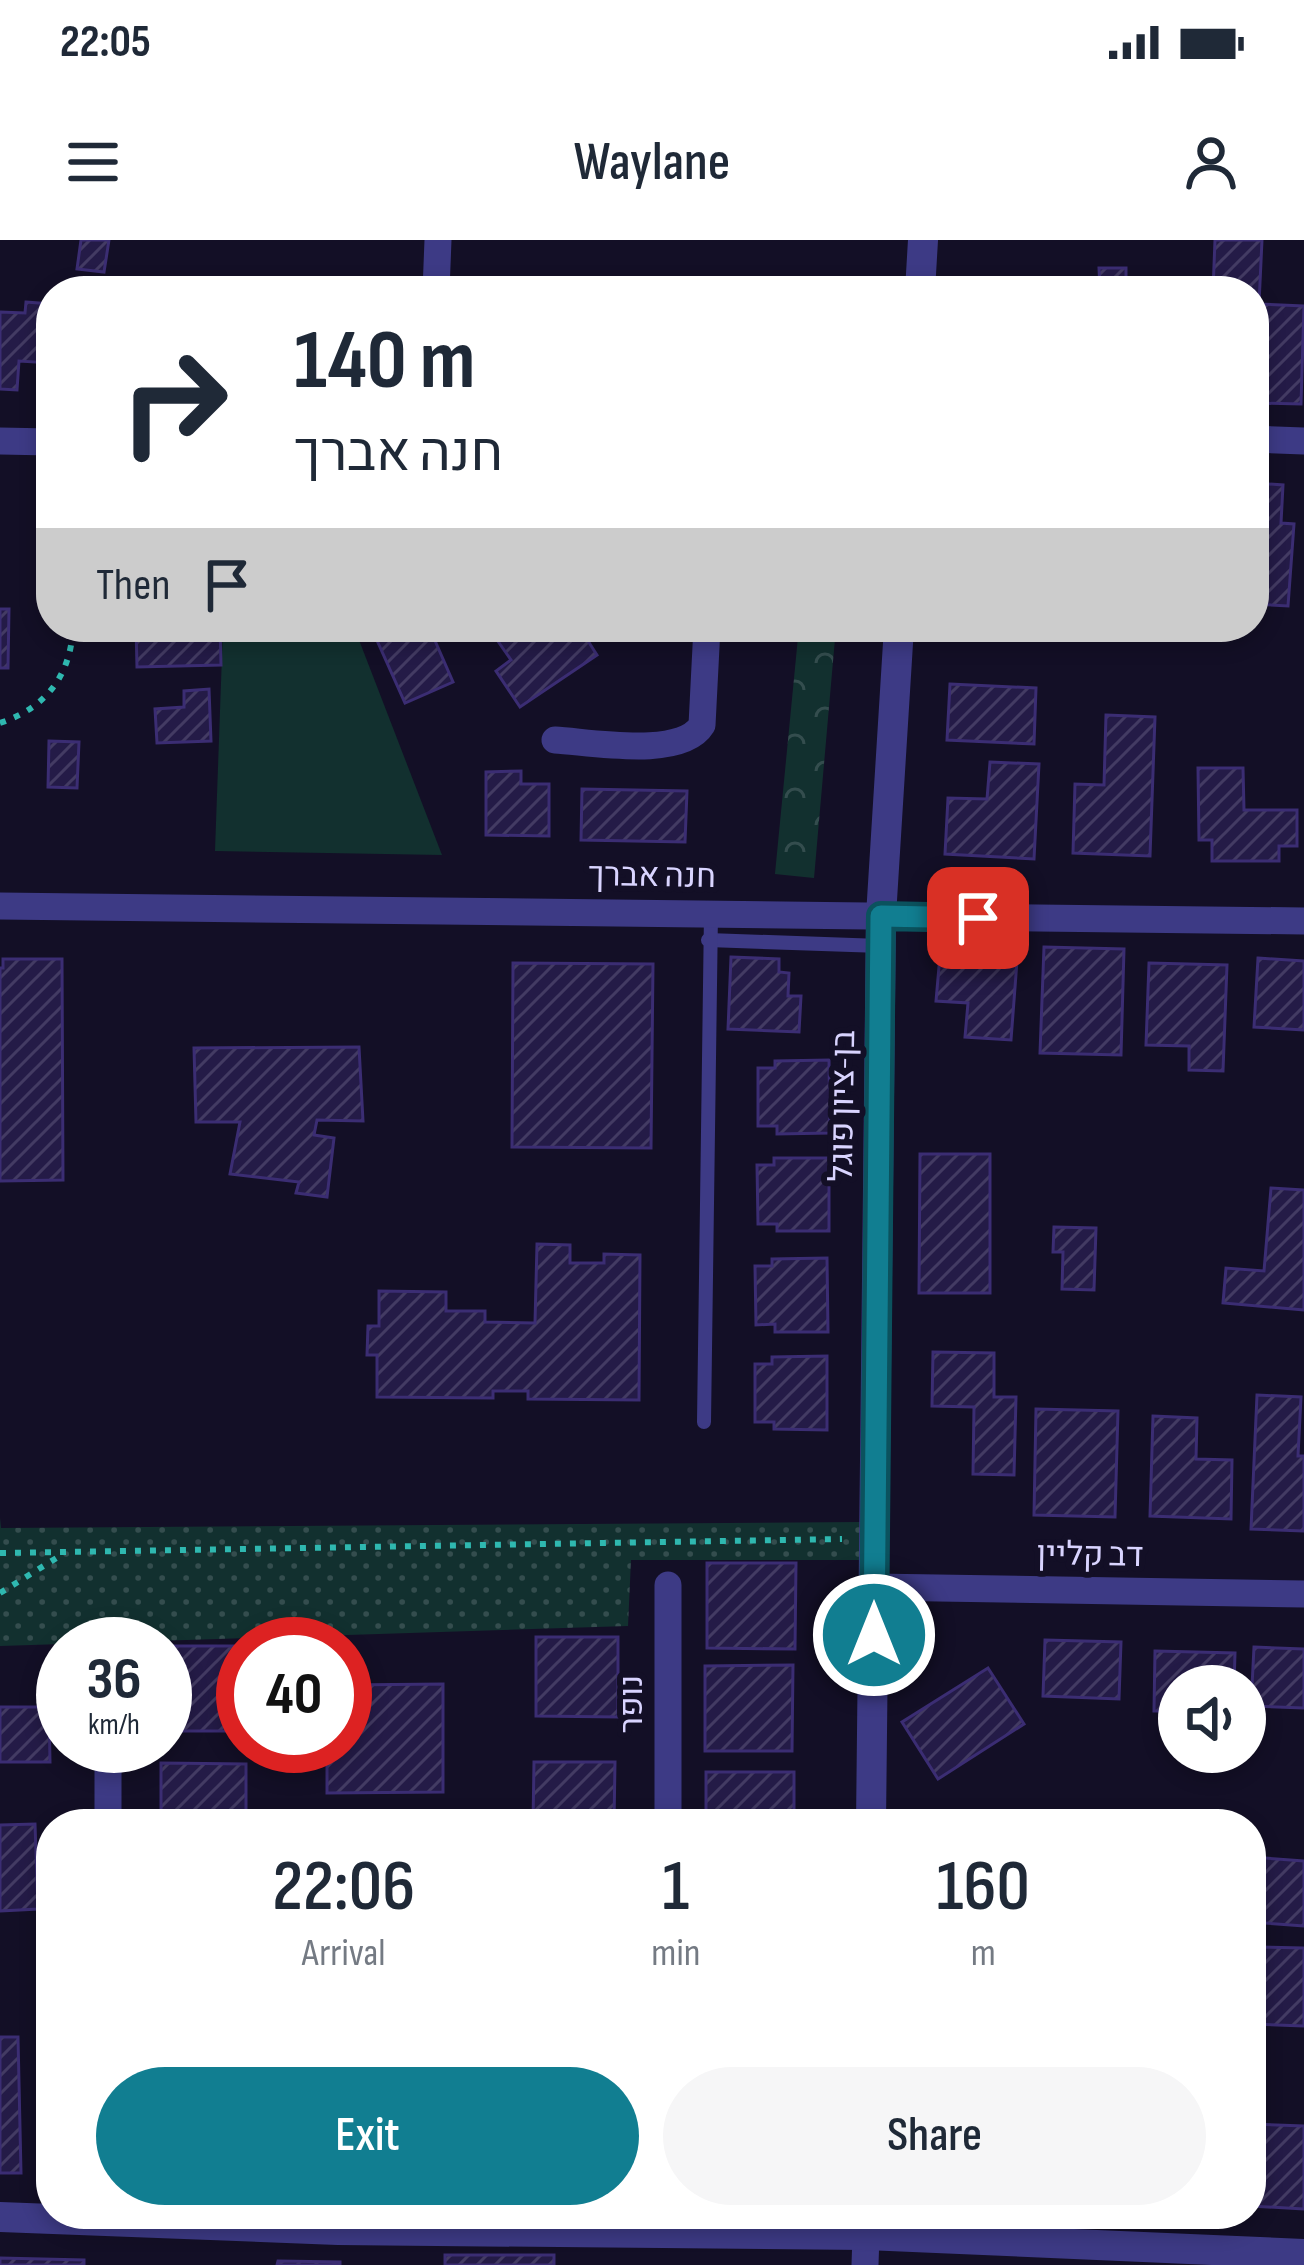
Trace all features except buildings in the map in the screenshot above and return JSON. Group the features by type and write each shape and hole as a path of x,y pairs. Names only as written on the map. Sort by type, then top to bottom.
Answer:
{"street":[{"path":"437,276 438,240"},
{"path":"921,276 923,240"},
{"path":"1269,440 1304,441"},
{"path":"0,441 36,442"},
{"path":"555,740 670,746 697,733 702,725 706,642"},
{"name":"בן-ציון פוגל","path":"871,1809 881,931 898,642"},
{"name":"חנה אברך","path":"0,906 881,931 1304,922"},
{"name":"נופר","path":"668,1585 668,1809"},
{"name":"דב קליין","path":"874,1587 1304,1594"},
{"path":"108,1773 108,1809"},
{"path":"0,2217 36,2218"},
{"path":"569,2229 1304,2254"}],"lane":[{"path":"704,1422 710,927"}],"path":[{"path":"0,723 53,690 67,671 71,642"},
{"path":"0,1553 873,1539"},
{"path":"0,1593 67,1552"}],"green space":[{"path":"222,642 360,642 442,855 215,851"},
{"path":"798,642 835,642 814,878 775,874"},
{"path":"0,1518 1,1528 864,1522 862,1560 631,1560 628,1626 372,1634 372,1617 216,1617 216,1639 192,1640 192,1617 36,1617 36,1645 0,1646"}],"route":[{"path":"874,1635 881,916 978,918"}]}
